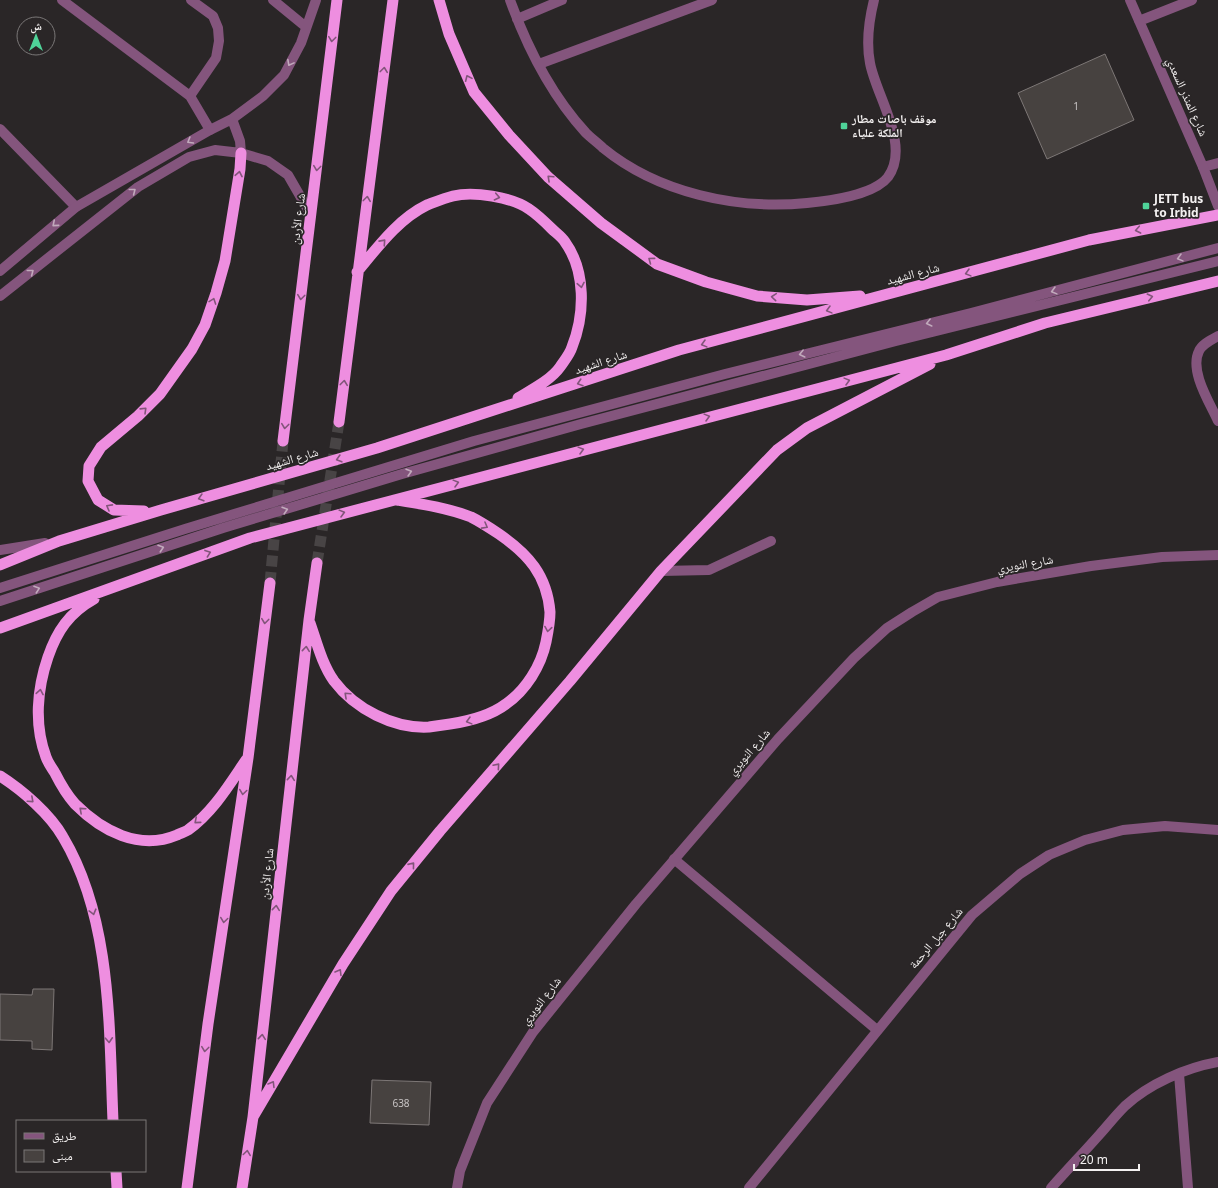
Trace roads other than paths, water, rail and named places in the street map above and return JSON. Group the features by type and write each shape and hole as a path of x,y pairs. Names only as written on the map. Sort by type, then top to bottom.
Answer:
{"highway":[{"name":"شارع الأردن","path":"283,441 337,0"},
{"path":"339,422 392,0"},
{"path":"439,0 449,34 474,92 509,135 554,182 601,223 657,264 706,282 757,296 778,298 807,300 848,298 910,288"},
{"path":"161,510 134,512 114,510 108,507 98,500 91,489 88,481 89,466 101,447 138,416 160,394 192,348 205,325 225,261 240,168 241,153"},
{"path":"357,272 388,236 413,214 427,206 454,196 483,194 510,200 528,208 565,242 577,265 582,293 579,320 572,347 559,369 541,383 512,402 461,421"},
{"name":"شارع الشهيد","path":"0,565 59,540 376,448 679,350 1090,240 1218,215"},
{"path":"0,628 250,538 946,355 1045,323 1218,280"},
{"path":"252,1117 344,964 391,891 440,831 570,681 661,571 777,450 792,438 813,425 946,355"},
{"path":"309,620 325,667 334,682 361,706 392,722 412,726 428,727 462,722 482,717 507,704 531,678 544,652 550,612 547,595 542,581 528,558 517,546 471,517 441,508 395,499"},
{"name":"شارع الأردن","path":"242,1188 252,1117 309,620 317,563"},
{"path":"124,583 83,606 68,620 55,639 44,668 38,704 40,734 46,758 73,802 92,819 112,832 142,841 166,840 188,830 208,812 221,797 248,758"},
{"path":"187,1188 209,1016 248,758 270,583"},
{"path":"0,776 14,786 42,811 63,836 86,889 98,931 105,969 113,1120"},
{"path":"116,1172 117,1188"}],"street":[{"path":"62,0 190,96 210,130"},
{"path":"190,96 216,58 219,41 218,28 213,16 191,0"},
{"path":"273,0 306,27"},
{"path":"0,271 76,207 210,130 232,119 263,96 284,75 301,43 316,0"},
{"path":"510,0 517,19 539,64 561,101 586,133 618,160 654,180 695,194 740,203 787,205 833,201 876,188 888,177 894,163 896,147 893,132 870,63 868,39 870,15 874,0"},
{"path":"517,19 562,0"},
{"path":"539,64 712,0"},
{"name":"شارع المنذر السعدي","path":"1130,0 1203,167 1218,206"},
{"path":"1139,21 1192,0"},
{"path":"232,119 240,141 241,153"},
{"path":"0,129 76,207"},
{"path":"0,296 138,187 189,157 215,150 241,153 268,160 288,175 311,215"},
{"path":"1203,167 1218,163"},
{"path":"0,588 185,528 474,441 724,374 971,313 1218,248"},
{"path":"0,601 231,526 402,474 581,424 903,339 1218,261"},
{"path":"1218,336 1207,342 1199,351 1196,364 1198,376 1218,421"},
{"path":"0,550 27,547 59,540"},
{"path":"661,571 709,570 771,541"},
{"name":"شارع النويري","path":"457,1188 460,1171 487,1103 533,1032 636,904 778,739 854,658 887,628 938,597 997,582 1091,566 1162,557 1218,555"},
{"name":"شارع جبل الرحمة","path":"749,1188 972,915 1020,874 1049,855 1085,840 1123,830 1165,826 1218,830"},
{"path":"674,859 877,1030"},
{"path":"1050,1188 1125,1106 1140,1094 1158,1083 1208,1064 1218,1062"},
{"path":"1180,1074 1188,1188"}],"tunnel":[{"path":"317,563 339,422"},
{"path":"270,583 283,441"}],"place":[{"name":"موقف باصات مطار الملكة علياء","path":"844,126"},
{"name":"JETT bus to Irbid","path":"1146,206"}]}
